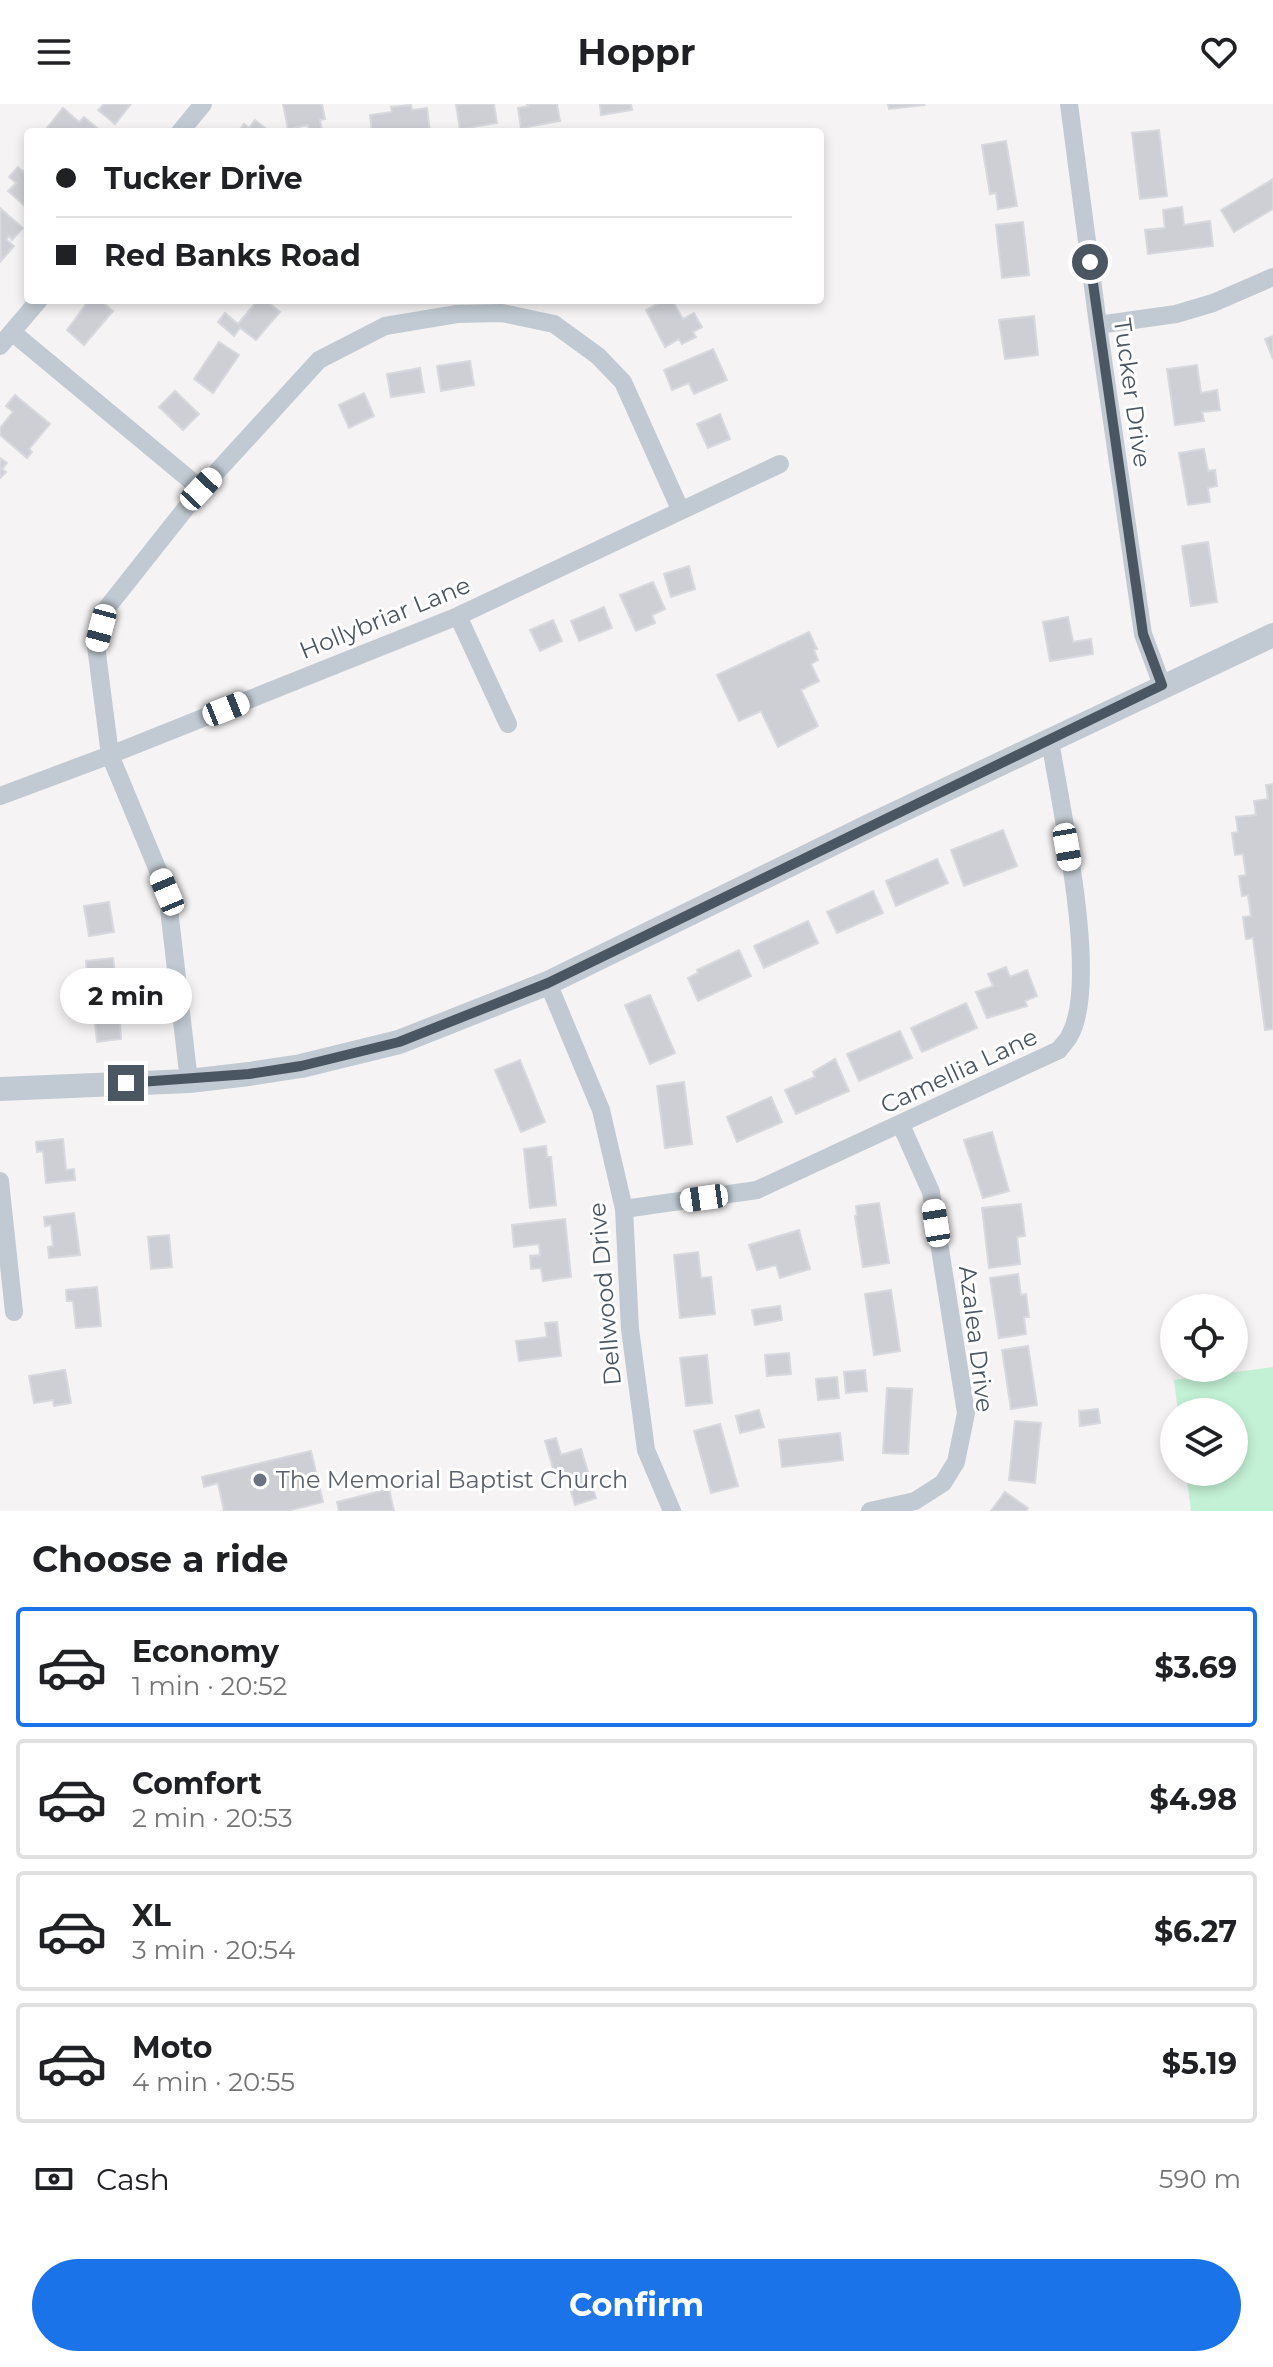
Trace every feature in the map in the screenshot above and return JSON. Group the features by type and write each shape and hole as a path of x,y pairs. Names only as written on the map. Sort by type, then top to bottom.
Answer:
{"street":[{"path":"183,128 203,104"},
{"name":"Tucker Drive","path":"1069,104 1143,634 1162,685"},
{"path":"1098,325 1176,314 1213,303 1273,277"},
{"path":"36,304 6,339 201,489"},
{"path":"189,1081 167,892 110,755 96,646 106,609 201,489 319,360 385,326 457,314 502,313 554,324 598,356 623,382 680,509"},
{"name":"Hollybriar Lane","path":"0,796 458,616 780,464"},
{"path":"458,616 508,724"},
{"path":"0,1089 189,1081 301,1066 399,1042 548,983 1162,685 1273,635"},
{"name":"Camellia Lane","path":"624,1209 757,1190 1059,1050 1070,1035 1077,1012 1081,979 1073,879 1050,740"},
{"name":"Dellwood Drive","path":"548,983 601,1110 624,1209 630,1329 646,1450 672,1511"},
{"name":"Azalea Drive","path":"870,1511 915,1501 943,1483 956,1462 966,1413 931,1192 901,1125"},
{"path":"0,1181 14,1312"}],"green space":[{"path":"1273,1367 1273,1511 1191,1511 1188,1486 1248,1486 1248,1398 1176,1398 1174,1382 1248,1382 1248,1370"}],"building":[{"path":"104,104 131,104 115,124 98,110"},
{"path":"283,104 322,104 325,119 320,120 321,128 308,128 308,125 288,128"},
{"path":"494,104 497,123 460,128 456,105"},
{"path":"527,104 557,104 560,121 521,128 518,108"},
{"path":"600,104 631,104 632,110 601,115"},
{"path":"888,104 923,104 924,105 889,109"},
{"path":"411,105 412,110 427,108 430,128 372,128 370,115 392,112 391,107"},
{"path":"63,108 79,122 84,117 97,128 47,128"},
{"path":"255,120 265,128 249,128"},
{"path":"1159,130 1167,196 1140,199 1132,133"},
{"path":"1006,141 1017,206 998,209 996,193 990,194 982,145"},
{"path":"18,167 23,172 24,205 8,191 16,183 9,177"},
{"path":"1273,179 1273,209 1234,232 1221,210"},
{"path":"1182,207 1184,225 1210,221 1213,246 1148,254 1145,230 1165,228 1163,210"},
{"path":"0,208 23,228 12,240 9,236 6,239 14,246 1,261"},
{"path":"1023,222 1029,275 1002,278 996,225"},
{"path":"86,304 105,304 113,311 84,345 67,330"},
{"path":"255,304 270,304 280,312 256,340 240,328 234,336 218,322 225,313 238,324"},
{"path":"657,304 674,304 683,319 694,313 702,327 693,332 696,337 682,344 679,339 665,347 646,310"},
{"path":"1034,316 1038,355 1005,359 999,320"},
{"path":"1273,336 1273,359 1265,339"},
{"path":"219,342 239,355 213,393 194,379"},
{"path":"713,349 727,380 694,394 689,383 672,390 664,370"},
{"path":"470,361 474,385 441,391 437,366"},
{"path":"1197,365 1201,393 1217,390 1220,410 1202,412 1204,421 1175,425 1167,369"},
{"path":"420,368 424,392 391,397 387,374"},
{"path":"175,391 199,414 183,430 159,407"},
{"path":"364,393 374,416 349,428 339,405"},
{"path":"15,395 50,424 29,449 32,452 27,458 0,435 0,428 13,412 6,406"},
{"path":"720,414 730,439 708,448 697,424"},
{"path":"1204,449 1208,471 1215,470 1217,486 1208,488 1210,502 1188,505 1179,453"},
{"path":"0,458 7,463 2,469 6,472 0,478"},
{"path":"1208,542 1217,602 1191,606 1182,546"},
{"path":"689,566 695,589 671,597 664,574"},
{"path":"653,582 665,609 652,615 655,623 636,631 620,595"},
{"path":"604,607 612,628 579,641 571,621"},
{"path":"1068,617 1073,642 1091,639 1093,654 1050,661 1043,622"},
{"path":"553,620 562,641 540,651 530,630"},
{"path":"809,632 817,649 814,650 818,660 811,664 819,681 801,690 818,726 778,747 761,711 739,721 717,675"},
{"path":"1273,784 1273,1029 1265,1030 1253,938 1246,939 1243,917 1251,916 1248,895 1242,896 1239,876 1246,875 1243,854 1235,855 1232,833 1238,832 1236,817 1256,815 1254,801 1268,799 1266,785"},
{"path":"1003,830 1017,866 964,886 951,850"},
{"path":"937,859 948,883 896,906 886,881"},
{"path":"873,891 883,913 837,933 827,912"},
{"path":"109,902 114,932 89,936 84,906"},
{"path":"808,921 818,943 764,968 754,946"},
{"path":"739,950 751,976 698,1001 688,978 698,973 697,970"},
{"path":"113,958 117,991 89,994 86,961"},
{"path":"1006,967 1010,977 1027,970 1037,996 1025,1001 1027,1006 987,1018 976,992 993,986 988,974"},
{"path":"650,995 675,1053 650,1064 625,1005"},
{"path":"966,1003 977,1028 922,1052 911,1028"},
{"path":"119,1010 121,1039 97,1042 94,1012"},
{"path":"900,1031 912,1058 859,1081 847,1054"},
{"path":"835,1059 849,1091 796,1114 785,1090 815,1077 813,1072"},
{"path":"520,1060 545,1122 521,1132 495,1070"},
{"path":"684,1082 692,1144 665,1148 657,1086"},
{"path":"771,1097 782,1122 737,1142 727,1117"},
{"path":"992,1132 1009,1191 983,1198 964,1140"},
{"path":"63,1139 66,1170 74,1169 75,1180 46,1183 43,1151 37,1152 36,1142"},
{"path":"546,1146 547,1157 551,1157 556,1205 530,1208 524,1149"},
{"path":"879,1203 889,1263 863,1267 856,1206"},
{"path":"1021,1204 1025,1236 1017,1237 1020,1264 989,1268 982,1208"},
{"path":"74,1213 80,1255 49,1258 48,1247 53,1246 51,1225 45,1226 44,1217"},
{"path":"565,1219 571,1277 543,1281 541,1268 531,1269 530,1256 540,1255 539,1244 514,1247 512,1225"},
{"path":"799,1230 810,1269 780,1278 776,1265 757,1270 749,1245"},
{"path":"169,1235 172,1267 151,1269 148,1237"},
{"path":"698,1252 701,1278 711,1277 715,1314 680,1318 674,1255"},
{"path":"1018,1274 1021,1295 1026,1294 1029,1317 1024,1317 1026,1334 999,1338 990,1278"},
{"path":"97,1287 101,1326 76,1328 73,1301 67,1301 66,1290"},
{"path":"891,1290 900,1351 874,1355 865,1294"},
{"path":"780,1306 782,1320 755,1325 752,1310"},
{"path":"557,1322 561,1356 519,1361 516,1341 547,1337 545,1323"},
{"path":"1028,1346 1037,1405 1011,1409 1002,1350"},
{"path":"789,1353 791,1374 767,1376 765,1355"},
{"path":"707,1355 712,1403 686,1406 680,1358"},
{"path":"65,1370 71,1403 54,1406 53,1400 34,1403 29,1376"},
{"path":"865,1370 867,1391 846,1393 844,1372"},
{"path":"837,1377 839,1398 818,1400 816,1379"},
{"path":"887,1388 912,1389 908,1454 883,1453"},
{"path":"1098,1409 1100,1423 1080,1426 1079,1411"},
{"path":"759,1410 764,1427 740,1433 736,1416"},
{"path":"1015,1421 1041,1423 1035,1483 1009,1480"},
{"path":"720,1424 738,1486 711,1493 694,1431"},
{"path":"840,1433 843,1460 782,1467 779,1440"},
{"path":"556,1438 561,1455 581,1449 596,1498 575,1505 566,1475 556,1478 545,1441"},
{"name":"The Memorial Baptist Church","path":"311,1451 323,1502 287,1511 224,1511 218,1483 204,1487 202,1477"},
{"name":"The Memorial Baptist Church","path":"389,1489 394,1511 339,1511 337,1502"},
{"path":"1005,1492 1028,1508 1026,1511 991,1511"}],"place":[{"name":"The Memorial Baptist Church","path":"260,1480"}],"route":[{"path":"126,1083 189,1081 249,1074 301,1066 399,1042 548,983 1162,685 1143,634 1090,262"}]}
